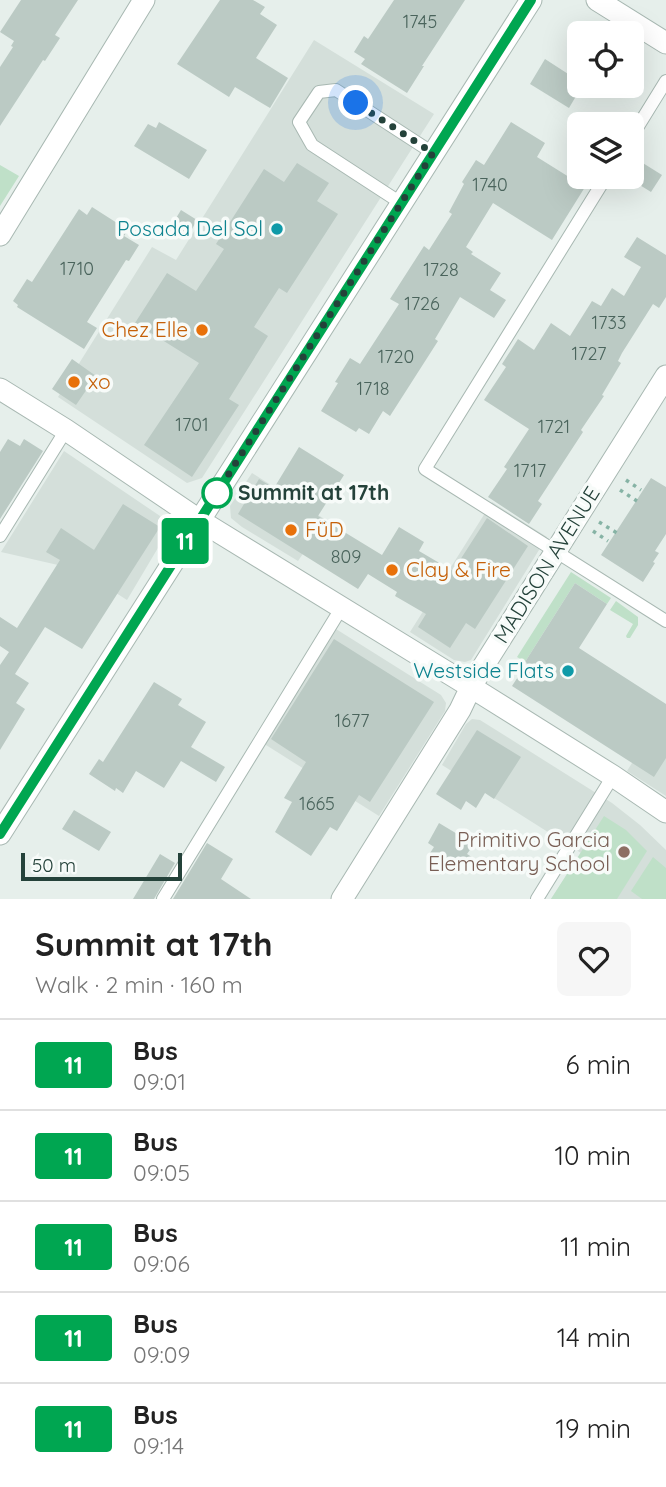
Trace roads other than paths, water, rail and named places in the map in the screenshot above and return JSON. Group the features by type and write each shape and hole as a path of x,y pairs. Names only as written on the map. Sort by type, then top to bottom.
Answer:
{"street":[{"path":"0,235 144,0"},
{"path":"0,834 531,0"},
{"path":"597,0 666,43"},
{"name":"MADISON AVENUE","path":"342,899 460,710 471,687 555,550 666,376"},
{"path":"0,389 199,520 471,687 666,812"}],"lane":[{"path":"644,117 666,81"},
{"path":"401,203 312,145 299,122 319,92 336,90 433,153"},
{"path":"599,189 425,469 666,621"},
{"path":"0,536 66,430"},
{"path":"163,899 342,607"},
{"path":"537,899 613,776"}],"place":[{"name":"Posada Del Sol","path":"277,229"},
{"name":"Chez Elle","path":"202,330"},
{"name":"xo","path":"74,382"},
{"name":"Summit at 17th","path":"217,493"},
{"name":"FüD","path":"291,530"},
{"name":"Clay & Fire","path":"392,570"},
{"name":"Westside Flats","path":"568,671"},
{"name":"Primitivo Garcia Elementary School","path":"624,852"}]}
